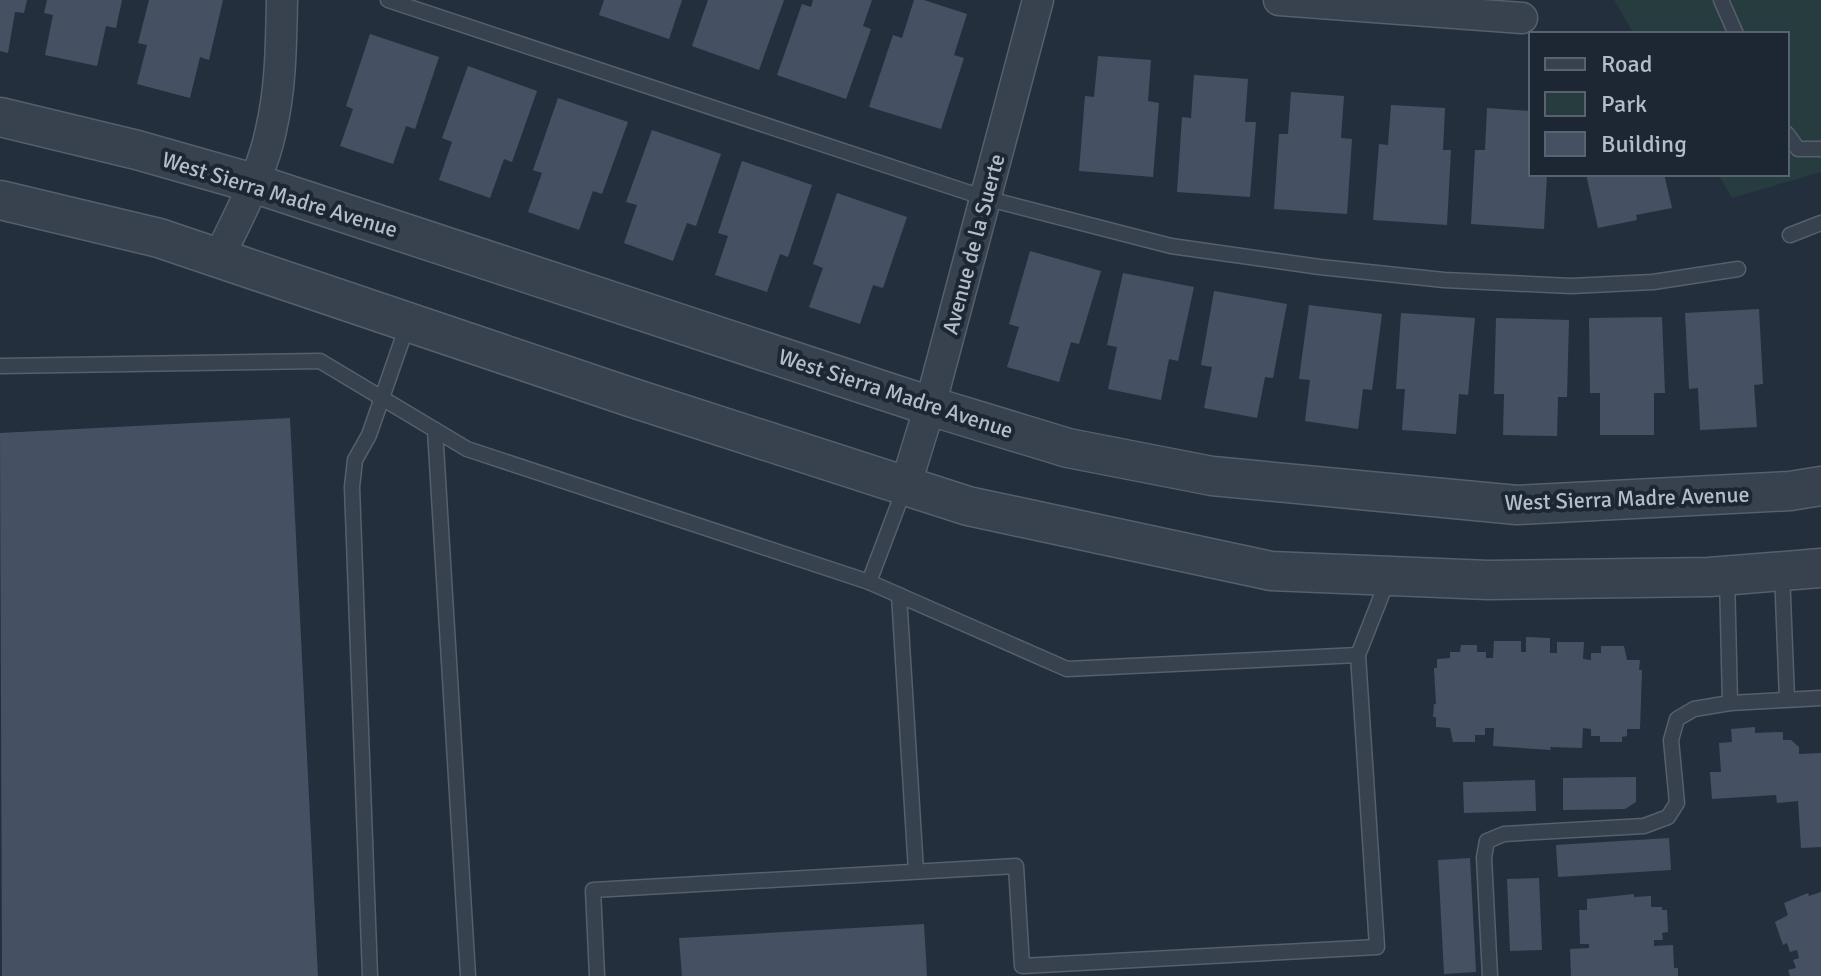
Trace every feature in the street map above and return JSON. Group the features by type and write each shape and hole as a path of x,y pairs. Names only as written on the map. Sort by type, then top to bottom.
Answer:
{"street":[{"path":"219,257 253,183 271,132 279,83 282,0"},
{"name":"Avenue de la Suerte","path":"905,487 930,406 1038,0"},
{"path":"1279,0 1522,18"},
{"name":"West Sierra Madre Avenue","path":"0,117 137,150 253,183 930,406 1068,448 1212,476 1517,505 1790,491 1821,486"},
{"path":"0,200 159,238 968,506 1271,571 1488,580 1727,576 1821,568"}],"lane":[{"path":"388,0 985,198 1171,246 1320,267 1444,280 1571,286 1653,282 1738,269"},
{"path":"1721,0 1735,32"},
{"path":"1789,137 1798,149 1821,149"},
{"path":"1790,235 1821,223"},
{"path":"370,976 352,487 355,460 369,435 409,320"},
{"path":"0,366 320,361 467,449 869,582 1067,669 1358,655"},
{"path":"435,430 468,976"},
{"path":"869,582 905,487"},
{"path":"1782,572 1787,699"},
{"path":"597,976 593,890 1016,866 1022,966 1377,947 1358,655 1389,576"},
{"path":"1727,576 1730,703"},
{"path":"899,595 916,871"},
{"path":"1490,976 1484,857 1487,841 1504,834 1644,826 1668,817 1677,803 1671,740 1677,719 1694,709 1730,703 1821,698"}],"green space":[{"path":"1614,0 1821,0 1821,172 1732,198 1719,176 1789,176 1789,32 1633,32"}],"building":[{"path":"0,0 27,0 24,13 15,12 8,53 0,51"},
{"path":"47,0 122,0 116,28 106,26 97,66 45,55 53,15 44,13"},
{"path":"149,0 223,0 209,60 200,57 190,98 137,84 147,45 138,43"},
{"path":"604,0 682,0 669,39 599,15"},
{"path":"708,0 784,0 759,70 692,46"},
{"path":"813,0 872,0 863,26 871,29 846,99 777,75 802,4 811,7"},
{"path":"914,0 924,0 967,14 954,55 964,58 941,129 869,107 893,35 902,38"},
{"path":"370,34 439,57 415,129 406,126 393,164 340,146 353,109 346,106"},
{"path":"1098,56 1151,60 1148,101 1159,103 1153,177 1079,171 1085,96 1094,97"},
{"path":"468,66 537,91 512,162 504,159 490,198 439,180 452,142 442,138"},
{"path":"1194,75 1248,79 1245,122 1256,122 1250,197 1177,192 1182,117 1191,118"},
{"path":"1291,92 1344,96 1341,138 1352,139 1347,214 1274,209 1279,134 1288,134"},
{"path":"558,98 628,122 602,194 593,191 579,230 528,212 542,173 533,170"},
{"path":"1391,105 1445,108 1443,150 1451,150 1447,225 1373,220 1379,144 1388,145"},
{"path":"1487,108 1529,111 1529,176 1547,176 1544,229 1471,224 1475,150 1485,150"},
{"path":"652,130 721,154 696,226 687,223 673,261 624,243 637,205 626,202"},
{"path":"742,161 812,185 788,257 780,254 767,292 715,275 728,236 718,233"},
{"path":"1586,176 1664,176 1672,208 1636,215 1637,220 1598,228"},
{"path":"837,193 907,217 883,288 873,285 860,324 809,307 823,268 813,264"},
{"path":"1030,251 1101,271 1079,344 1071,342 1059,382 1007,367 1019,327 1009,324"},
{"path":"1123,273 1194,287 1178,361 1169,359 1161,400 1108,389 1117,347 1107,345"},
{"path":"1214,291 1287,304 1273,378 1265,377 1257,418 1204,408 1212,367 1201,365"},
{"path":"1309,305 1382,314 1372,390 1363,389 1358,429 1305,421 1310,380 1299,379"},
{"path":"1759,309 1763,384 1754,385 1757,427 1700,430 1698,388 1689,389 1685,313"},
{"path":"1401,313 1475,318 1468,395 1459,394 1456,434 1402,430 1405,389 1396,389"},
{"path":"1662,317 1665,393 1654,393 1654,435 1600,435 1600,393 1590,393 1589,318"},
{"path":"1496,318 1569,320 1567,397 1558,397 1557,436 1503,435 1504,394 1494,394"},
{"path":"290,418 318,976 2,976 0,433"},
{"path":"1526,637 1550,638 1550,653 1557,653 1557,642 1584,642 1583,659 1591,660 1591,653 1601,653 1601,646 1624,646 1627,660 1640,660 1639,670 1642,670 1640,729 1627,729 1627,736 1622,737 1622,742 1600,742 1600,736 1591,736 1591,729 1583,728 1582,748 1550,747 1551,750 1493,746 1494,728 1485,728 1485,735 1475,735 1475,742 1453,742 1450,728 1436,727 1436,717 1433,717 1437,659 1450,658 1450,652 1460,652 1461,645 1477,645 1477,652 1486,652 1486,658 1493,658 1494,641 1521,641 1521,652 1526,652"},
{"path":"1755,727 1755,733 1783,732 1783,740 1791,740 1799,747 1799,754 1821,753 1821,847 1801,848 1798,801 1777,803 1776,795 1712,799 1710,772 1721,772 1719,743 1732,742 1731,729"},
{"path":"1636,777 1636,802 1625,809 1563,810 1563,778"},
{"path":"1535,780 1536,811 1464,813 1463,782"},
{"path":"1669,838 1671,870 1558,877 1556,845"},
{"path":"1470,858 1476,972 1444,974 1438,860"},
{"path":"1539,878 1542,950 1510,951 1507,879"},
{"path":"1821,892 1821,976 1790,976 1788,970 1796,968 1793,960 1799,958 1797,950 1790,952 1787,943 1783,945 1775,922 1788,915 1784,903 1808,893 1809,896"},
{"path":"1634,894 1634,897 1651,896 1651,907 1667,910 1668,932 1662,933 1663,940 1654,940 1654,946 1673,945 1674,968 1678,968 1678,976 1571,976 1570,949 1589,948 1589,944 1580,944 1579,910 1587,910 1587,899"},
{"path":"924,924 927,976 682,976 679,938"}]}
